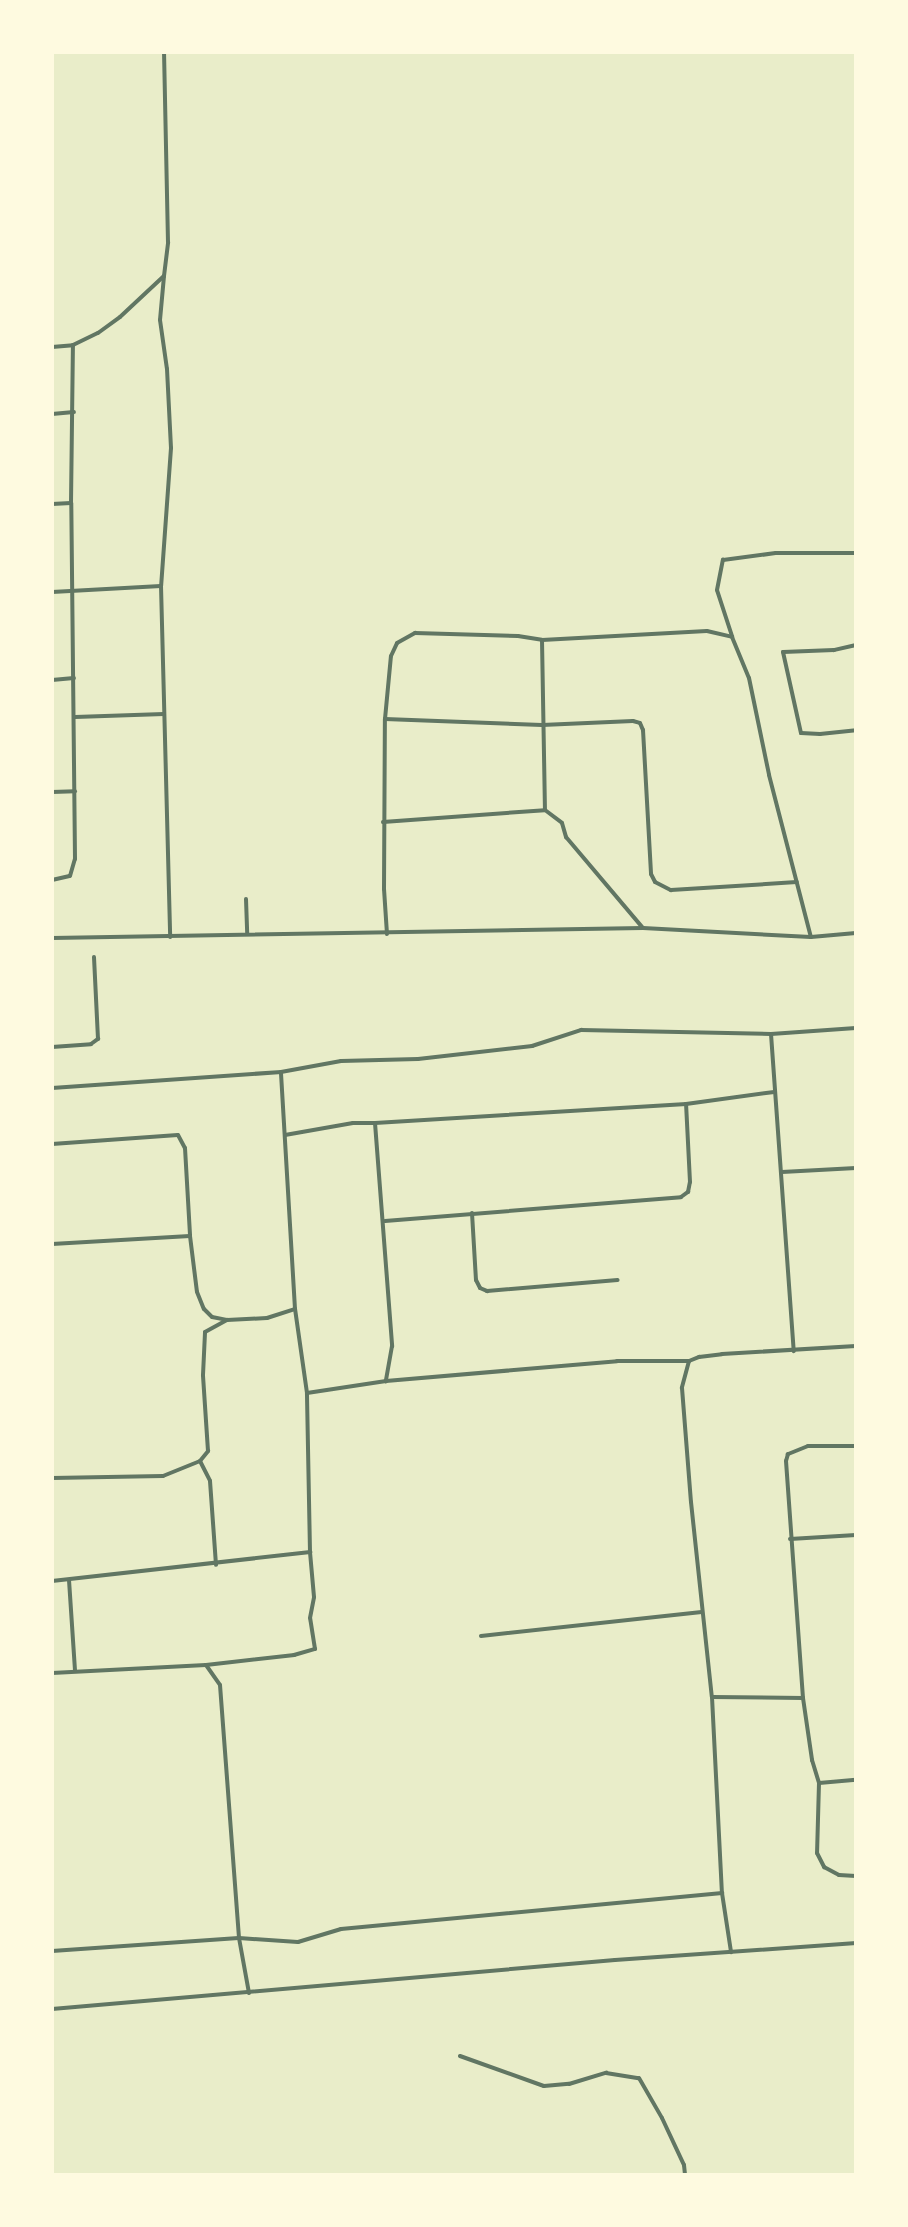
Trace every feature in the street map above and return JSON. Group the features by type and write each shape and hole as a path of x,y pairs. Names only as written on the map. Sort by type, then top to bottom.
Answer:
{"street":[{"path":"164,52 168,242 160,320 167,369 171,448 161,586 170,937"},
{"path":"52,347 73,345 98,333 120,317 164,276"},
{"path":"52,880 70,876 74,867 75,717 71,503 74,412 73,345"},
{"path":"52,414 74,412"},
{"path":"52,504 71,503"},
{"path":"811,937 769,775 748,678 717,590 723,560 776,553 855,553"},
{"path":"52,592 161,586"},
{"path":"387,934 383,822 385,719 392,656 397,643 404,637 415,633 518,636 542,640 707,631 732,637"},
{"path":"542,640 545,810"},
{"path":"855,645 834,650 783,652 801,733 820,734 855,730"},
{"path":"52,680 74,678"},
{"path":"75,717 164,714"},
{"path":"385,719 542,725 633,721 639,723 643,729 651,874 661,888 689,890 797,882"},
{"path":"52,792 75,791"},
{"path":"383,822 545,810 562,823 566,837 643,928"},
{"path":"246,899 247,934"},
{"path":"52,938 643,928 811,937 855,933"},
{"path":"52,1047 91,1044 98,1039 94,957"},
{"path":"52,1088 282,1072 341,1061 418,1059 532,1046 581,1030 771,1034 855,1028"},
{"path":"771,1034 794,1351"},
{"path":"52,1673 206,1665 294,1655 315,1649 310,1618 314,1597 310,1552 307,1392 295,1309 282,1072"},
{"path":"285,1135 353,1124 686,1104 774,1092"},
{"path":"385,1221 681,1197 688,1192 690,1182 686,1104"},
{"path":"375,1123 385,1221 392,1346 386,1381"},
{"path":"52,1144 178,1135 185,1148 190,1236 197,1292 204,1309 212,1317 227,1320 267,1318 295,1309"},
{"path":"782,1172 855,1168"},
{"path":"472,1213 476,1280 480,1288 487,1291 618,1280"},
{"path":"52,1244 190,1236"},
{"path":"52,1478 163,1476 200,1461 208,1451 204,1375 205,1332 227,1320"},
{"path":"307,1392 386,1381 617,1361 689,1361 699,1357 723,1354 855,1346"},
{"path":"689,1361 682,1388 712,1697 722,1893 731,1952"},
{"path":"855,1446 808,1446 788,1454 790,1539 803,1698 812,1760 819,1783 817,1853 824,1867 839,1875 855,1876"},
{"path":"200,1461 210,1481 216,1565"},
{"path":"790,1539 855,1534"},
{"path":"52,1581 216,1565 310,1552"},
{"path":"69,1580 75,1671"},
{"path":"481,1636 702,1612"},
{"path":"206,1665 220,1685 239,1938 249,1993"},
{"path":"712,1697 803,1698"},
{"path":"819,1783 855,1780"},
{"path":"52,1952 239,1938 298,1942 341,1929 722,1893"},
{"path":"52,2009 855,1943"},
{"path":"460,2056 544,2086 569,2084 606,2073 639,2078 662,2118 684,2165 685,2175"}]}
